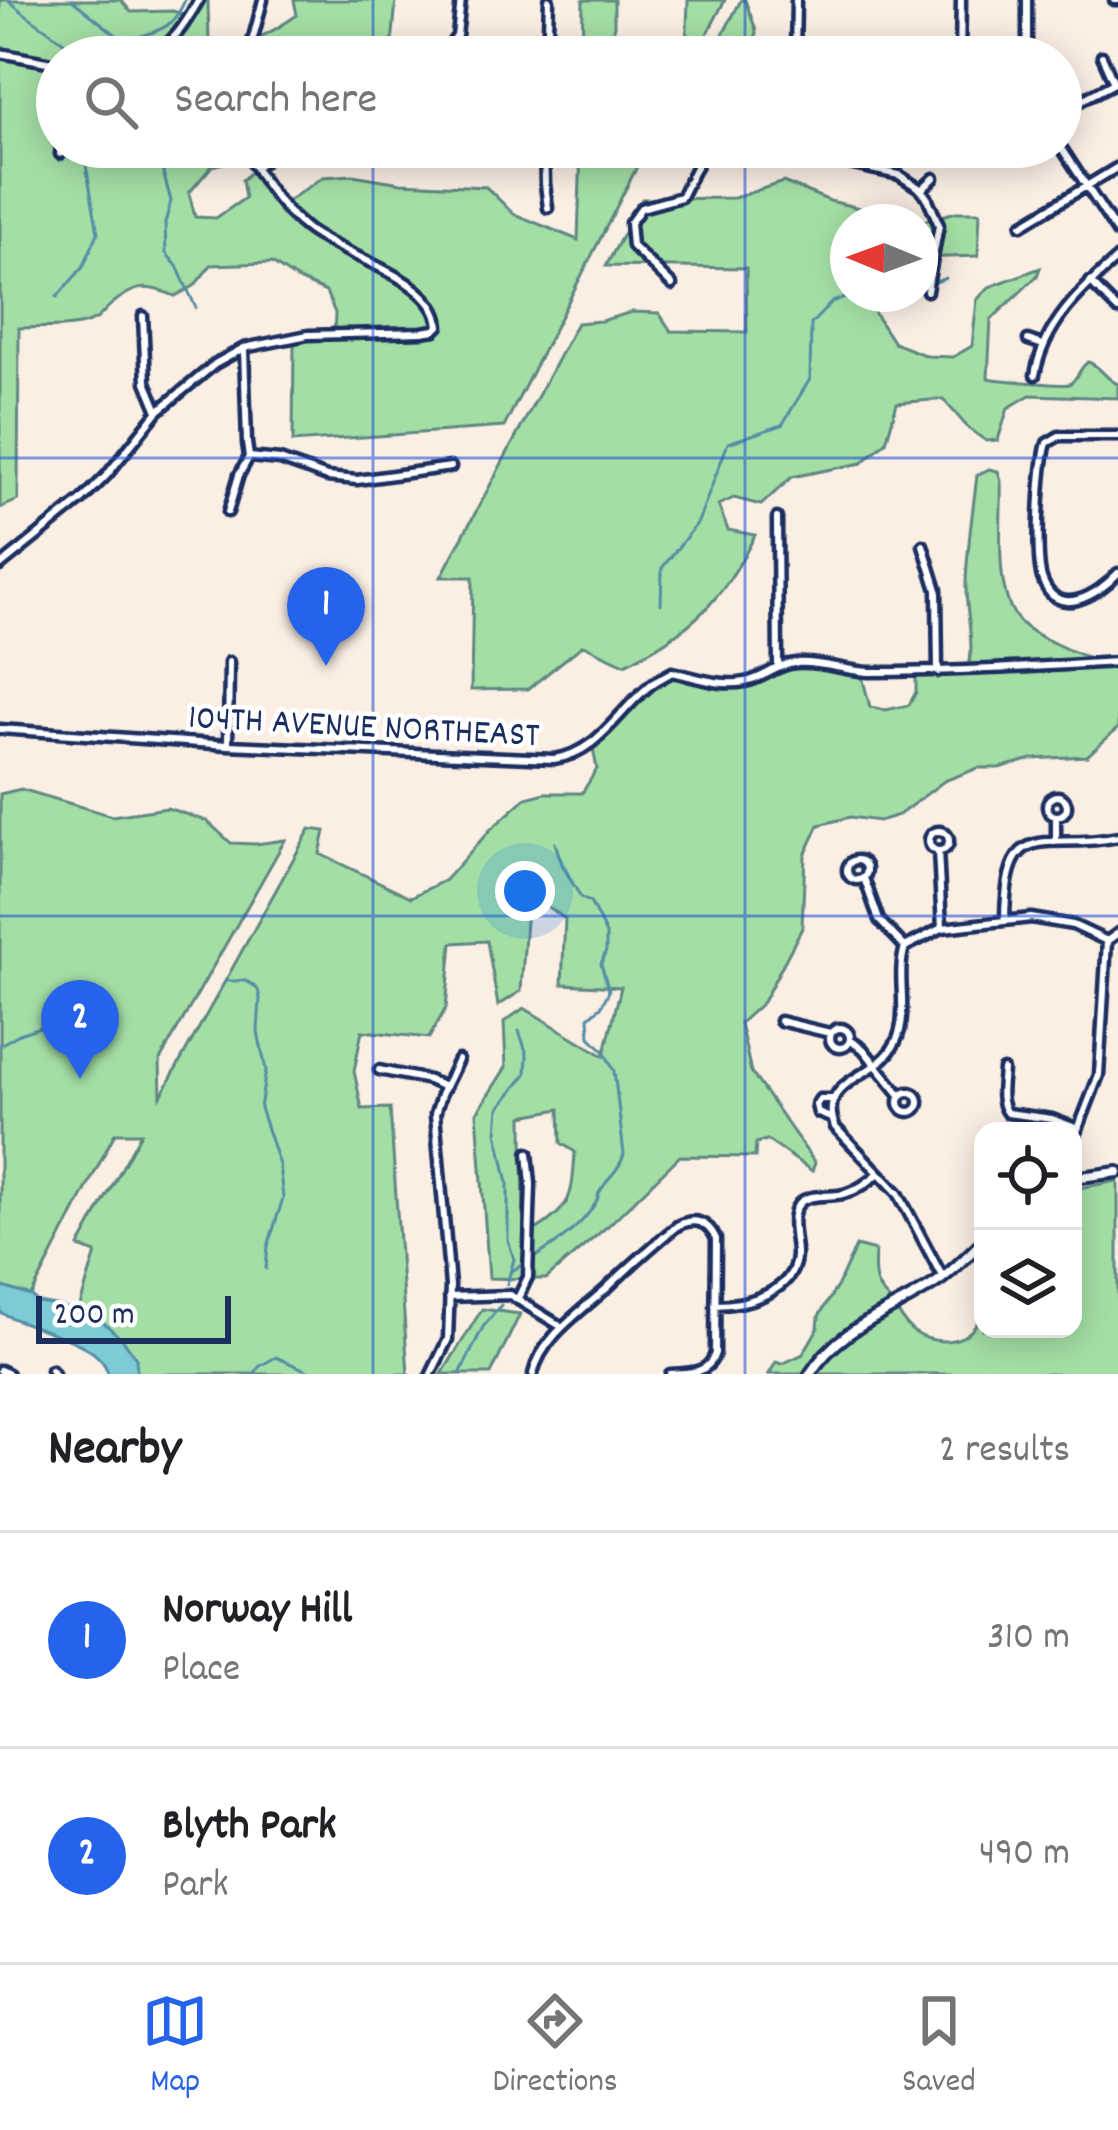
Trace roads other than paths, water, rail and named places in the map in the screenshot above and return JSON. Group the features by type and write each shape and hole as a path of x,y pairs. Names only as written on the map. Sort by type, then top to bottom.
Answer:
{"main road":[{"path":"1082,1177 1118,1172"},
{"path":"810,1374 841,1337 943,1278 974,1249"}],"street":[{"path":"176,36 199,0"},
{"path":"254,36 263,0"},
{"path":"457,36 461,0"},
{"path":"548,36 549,0"},
{"path":"795,36 796,0"},
{"path":"960,36 961,0"},
{"path":"1027,0 1027,36"},
{"path":"0,53 36,60"},
{"path":"1082,100 1116,82 1102,56"},
{"path":"1022,225 1118,166"},
{"path":"0,566 88,494 158,411 214,364 244,348 308,335 435,330 439,320 413,286 312,234 295,220 257,168"},
{"path":"544,168 548,208"},
{"path":"672,285 632,246 630,223 641,208 681,197 696,168"},
{"path":"865,168 899,176 921,190 930,204"},
{"path":"1076,168 1118,234"},
{"path":"921,190 934,178"},
{"path":"1035,375 1043,345 1057,320 1118,258"},
{"path":"1090,282 1118,310"},
{"path":"142,316 146,382 158,411"},
{"path":"1028,340 1043,345"},
{"path":"228,512 249,457 244,348"},
{"path":"1118,436 1059,436 1047,443 1041,465 1040,568 1048,590 1063,599 1082,600 1103,590 1118,573"},
{"path":"249,457 357,480 451,467"},
{"path":"777,518 778,667 798,662 861,672 938,671 1118,662"},
{"path":"923,545 937,590 938,671"},
{"path":"228,745 229,662"},
{"name":"104TH AVENUE NORTHEAST","path":"0,729 228,745 554,759 573,755 592,743 649,685 672,672 717,682 745,682 778,667"},
{"path":"1055,840 1056,816"},
{"path":"1005,920 1006,883 1018,854 1039,841 1092,843 1118,837"},
{"path":"938,851 942,928"},
{"path":"864,878 883,926 905,947"},
{"path":"905,947 942,928 1005,920 1050,920 1107,941"},
{"path":"1107,941 1118,933"},
{"path":"1079,1122 1099,1075 1107,941"},
{"path":"905,947 900,974 902,1029 878,1065 844,1084 831,1104 832,1118 835,1127 898,1193 943,1278"},
{"path":"780,1021 830,1034"},
{"path":"850,1040 836,1047 830,1034 835,1028 849,1034 901,1096"},
{"path":"431,1374 448,1340 449,1297 435,1123 437,1105 458,1060"},
{"path":"379,1070 444,1087"},
{"path":"1003,1070 1001,1098 1007,1113 1062,1122"},
{"path":"832,1118 821,1116 816,1105 820,1099 834,1099"},
{"path":"518,1298 528,1277 528,1154"},
{"path":"715,1305 746,1303 784,1282 796,1260 793,1219 804,1199 849,1193 879,1173"},
{"path":"533,1374 562,1328 677,1226 698,1221 716,1239 715,1353 710,1366 700,1372 670,1374"},
{"path":"449,1297 501,1294 518,1298 562,1328"}],"water":[{"path":"0,1286 103,1322 136,1358 137,1374 108,1374 92,1352 0,1312"}],"waterway":[{"path":"8,0 55,36"},
{"path":"72,0 117,36"},
{"path":"142,36 174,20 185,0"},
{"path":"57,297 83,267 98,233 87,168"},
{"path":"162,168 171,201 165,223 166,253 196,308"},
{"path":"938,281 946,278"},
{"path":"661,604 662,568 698,522 728,443 782,425 810,379 811,324 830,304"},
{"path":"510,1272 578,1225 624,1154 614,1071 590,1037 589,1017 609,991 601,964 606,934 590,902 581,898 555,843"},
{"path":"226,981 246,981 260,998 258,1032 266,1070 260,1108 279,1165 283,1198 266,1269"},
{"path":"0,1045 55,1022"},
{"path":"507,1284 514,1259 508,1240 508,1183 497,1132 499,1108 526,1074 527,1054 519,1031"},
{"path":"460,1374 483,1327 501,1305"},
{"path":"254,1374 276,1357 315,1374"}],"place":[{"name":"Norway Hill","path":"326,666"},
{"name":"Blyth Park","path":"80,1079"}]}
